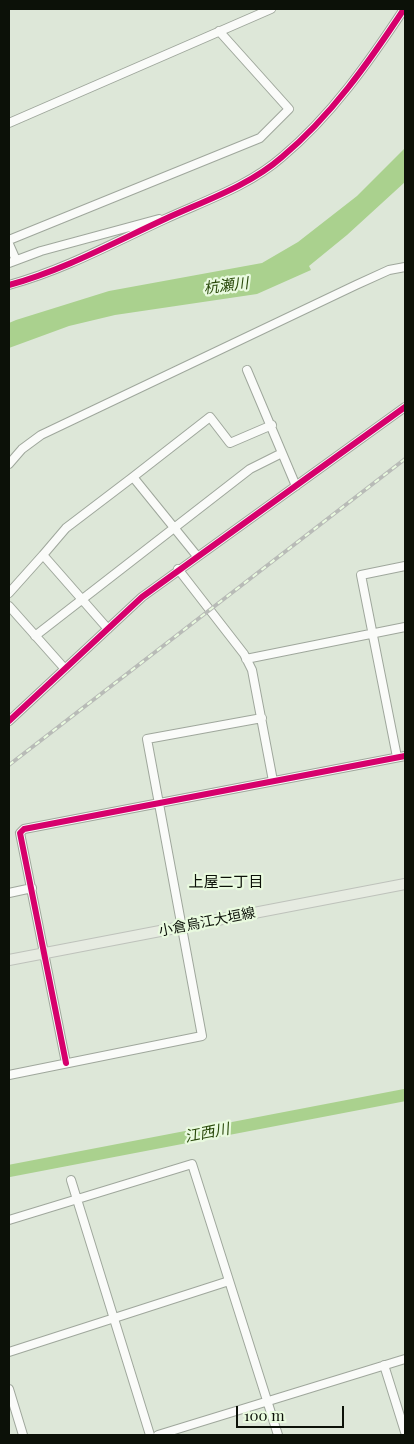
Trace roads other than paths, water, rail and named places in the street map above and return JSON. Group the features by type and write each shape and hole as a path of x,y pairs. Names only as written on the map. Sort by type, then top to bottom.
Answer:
{"main road":[{"name":"小倉烏江大垣線","path":"9,960 405,884"}],"street":[{"path":"9,123 271,9"},
{"path":"9,285 46,275 230,189 280,159 310,132 368,62 404,9"},
{"path":"163,220 156,218 110,233 105,232 12,262 9,242 260,138 289,109 219,31"},
{"path":"9,464 22,449 41,435 356,285 389,270 405,267"},
{"path":"247,370 272,425 296,486"},
{"path":"9,721 142,597 178,569 405,407"},
{"path":"9,592 66,528 210,418 230,443 272,425"},
{"path":"35,636 250,470 282,453"},
{"path":"133,477 197,556"},
{"path":"43,555 108,629"},
{"path":"397,757 361,575 405,566"},
{"path":"178,569 227,632 246,658 252,670 274,781"},
{"path":"9,606 65,669"},
{"path":"246,658 405,627"},
{"path":"9,1075 202,1036 147,739 262,718"},
{"path":"66,1063 46,952 20,833 24,829 405,756"},
{"path":"9,893 32,888"},
{"path":"9,1220 192,1164 278,1435"},
{"path":"71,1180 150,1435"},
{"path":"9,1352 229,1281"},
{"path":"158,1435 405,1359"},
{"path":"384,1366 405,1432"},
{"path":"9,1389 23,1435"}],"water":[{"name":"杭瀬川","path":"405,148 405,182 347,235 309,266 311,270 257,294 115,315 69,326 9,348 9,323 16,320 109,291 262,263 298,242 357,196"}],"waterway":[{"name":"江西川","path":"9,1171 405,1095"}],"railway":[{"path":"9,765 405,459"}],"district":[{"name":"上屋二丁目","path":"226,882"}]}
